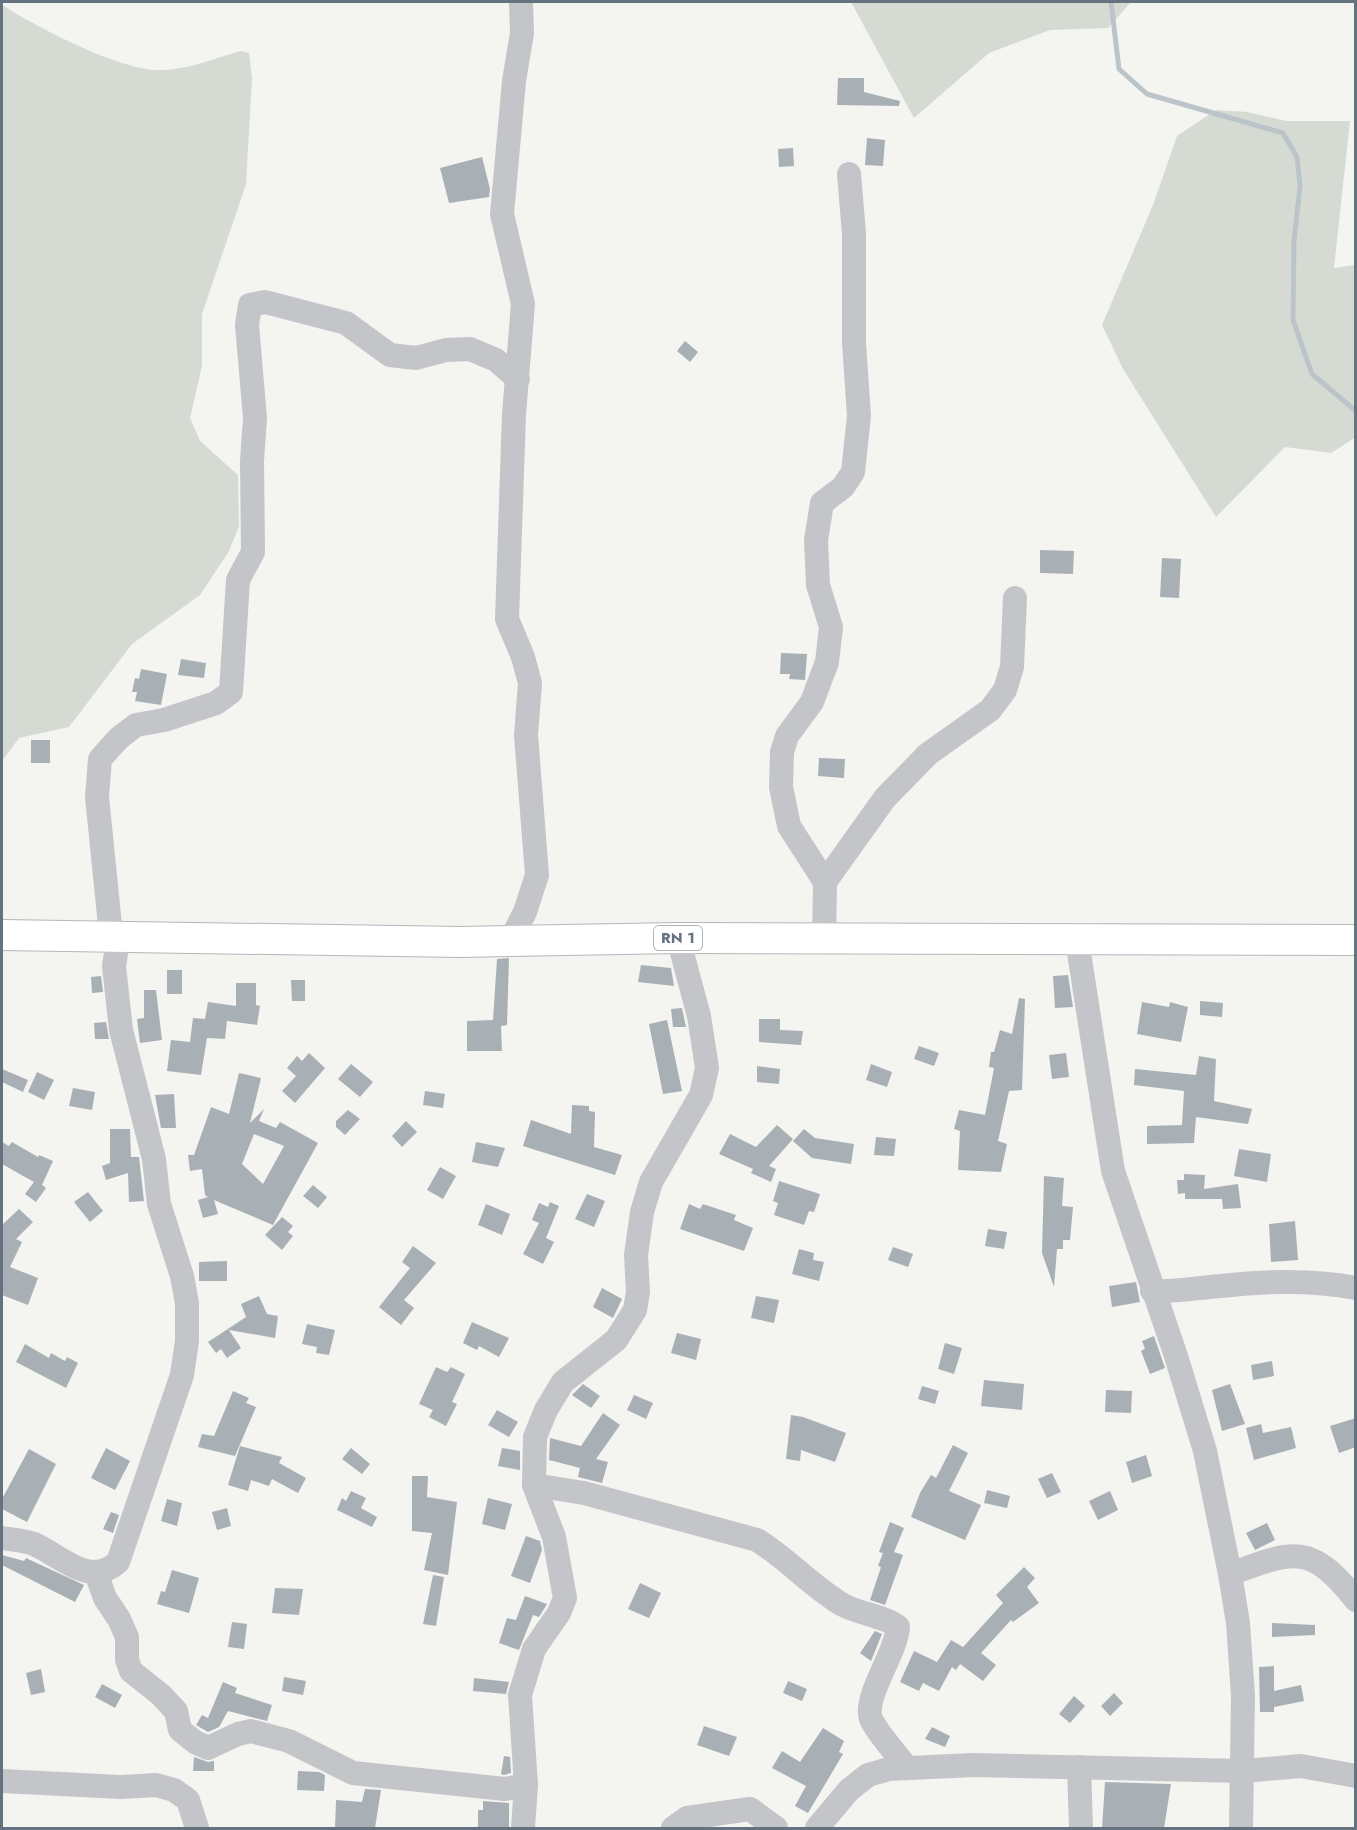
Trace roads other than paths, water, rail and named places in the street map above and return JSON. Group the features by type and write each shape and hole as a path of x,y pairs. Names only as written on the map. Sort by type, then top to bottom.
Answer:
{"main road":[{"name":"RN 1","path":"2,935 510,941 678,938 1356,940"}],"street":[{"path":"510,941 525,912 537,875 526,735 530,683 523,657 507,619 514,414 523,304 502,214 514,81 522,33 521,2"},
{"path":"824,938 825,882 789,826 781,788 782,752 787,736 812,702 827,662 831,627 818,585 816,540 822,503 843,487 853,472 859,416 854,343 854,234 849,174"},
{"path":"2,1538 33,1544 75,1568 96,1573 111,1568 118,1562 182,1375 187,1341 187,1303 182,1276 159,1204 153,1158 121,1030 114,966 115,935 97,797 100,759 119,738 136,725 164,720 216,703 231,692 238,580 253,552 252,460 255,418 247,325 250,305 266,302 346,323 390,355 416,358 446,350 470,349 496,360 518,379"},
{"path":"825,882 885,798 928,754 990,710 1005,690 1012,667 1015,598"},
{"path":"523,1828 526,1785 520,1695 534,1649 559,1613 565,1598 554,1537 534,1485 535,1437 546,1410 563,1382 616,1340 635,1310 638,1292 636,1255 642,1212 651,1182 701,1095 707,1068 699,1016 678,938"},
{"path":"1077,940 1113,1171 1176,1356 1205,1451 1230,1574 1238,1623 1243,1696 1241,1828"},
{"path":"1152,1291 1178,1293 1222,1286 1325,1282 1356,1288"},
{"path":"534,1485 584,1493 757,1540 780,1554 841,1604 866,1616 891,1621 898,1627 897,1643 870,1703 871,1719 907,1768"},
{"path":"1230,1574 1291,1555 1316,1560 1356,1600"},
{"path":"96,1573 105,1598 119,1619 127,1637 126,1660 131,1671 161,1695 176,1711 180,1730 195,1743 208,1748 238,1734 251,1731 289,1741 353,1773 505,1789 526,1785"},
{"path":"817,1828 849,1790 868,1775 889,1769 973,1765 1243,1771 1301,1766 1356,1776"},
{"path":"1079,1767 1081,1828"},
{"path":"2,1781 121,1787 156,1785 174,1790 188,1800 197,1828"},
{"path":"673,1828 687,1818 750,1809 776,1828"}],"waterway":[{"path":"1111,2 1119,69 1147,94 1283,133 1297,157 1300,186 1294,241 1293,320 1312,374 1356,411"}]}
